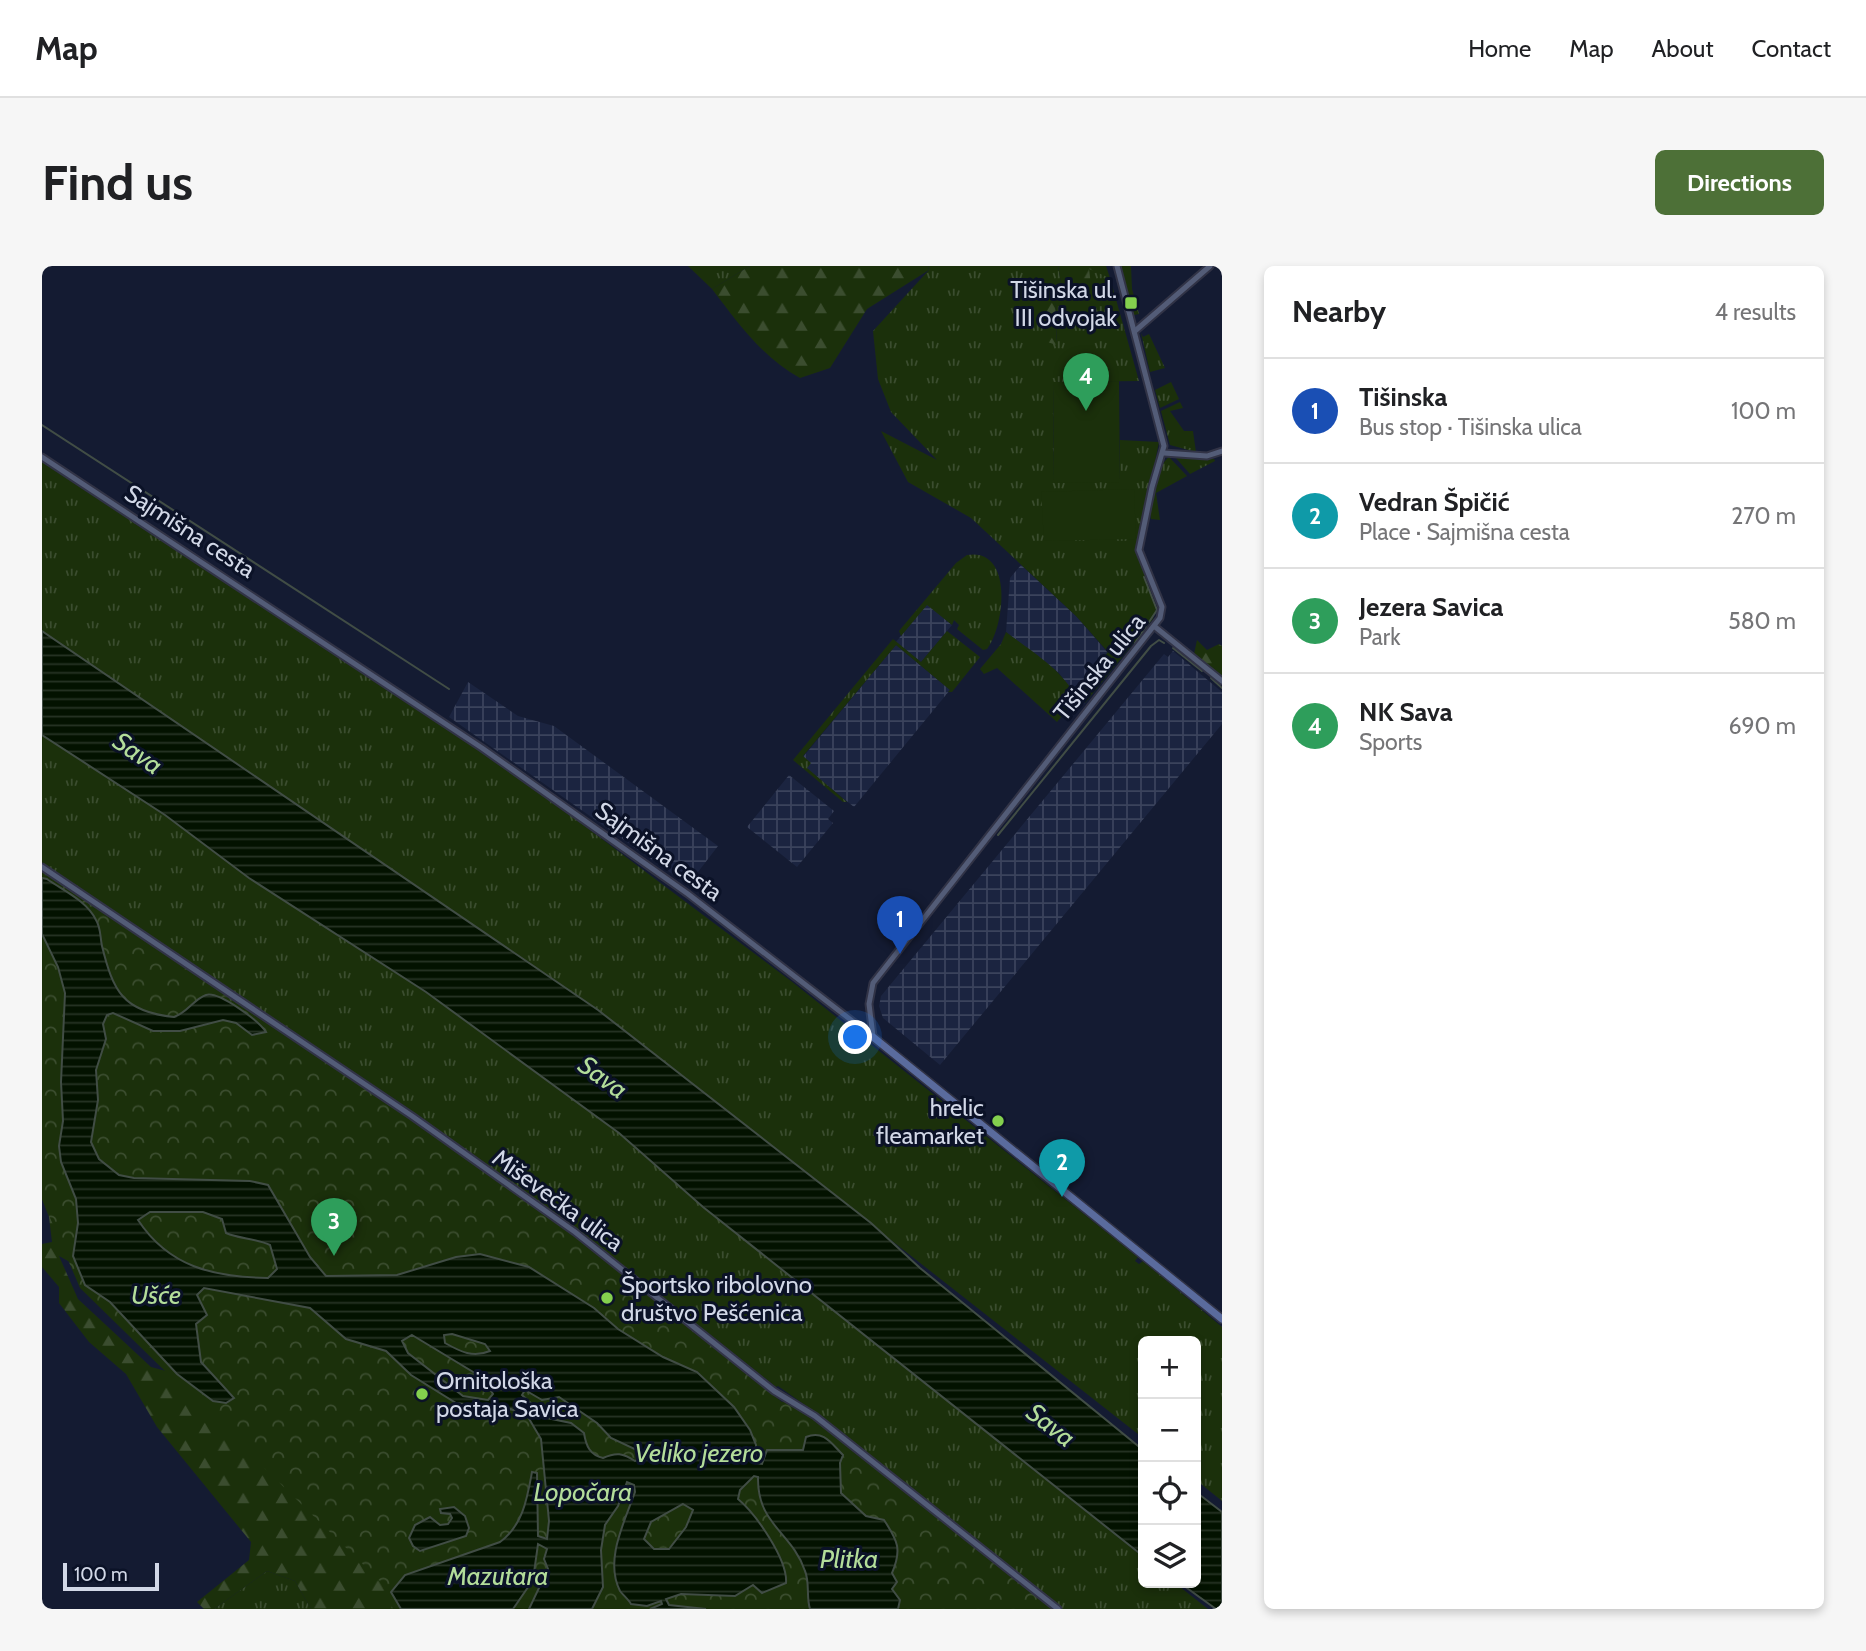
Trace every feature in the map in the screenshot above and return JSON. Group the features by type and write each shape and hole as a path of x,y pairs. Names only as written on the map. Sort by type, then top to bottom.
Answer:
{"street":[{"path":"1117,266 1164,453 1208,456 1222,451"},
{"path":"1135,331 1210,266"},
{"name":"Tišinska ulica","path":"873,1037 869,1004 873,983 1160,618 1162,607 1139,550 1152,487 1164,453"},
{"name":"Sajmišna cesta","path":"42,457 482,748 688,894 873,1037 1222,1319"},
{"path":"1154,626 1222,681"},
{"name":"Miševečka ulica","path":"42,867 412,1116 575,1232 774,1391 806,1409 1058,1609"}],"shaded area":[{"path":"1021,565 1076,616 1108,653 1083,683 1085,703 1081,704 1059,673 1006,632 1010,578"},
{"path":"927,604 952,625 921,662 896,642"},
{"path":"896,645 950,690 854,807 806,768 803,757"},
{"path":"1173,651 1222,692 1222,724 940,1065 883,1018 879,1006 881,996 1164,654 1168,657"},
{"path":"468,682 518,716 554,726 718,846 688,885 449,717"},
{"path":"789,775 834,811 828,819 833,823 797,867 747,827"}],"green space":[{"path":"688,266 750,266 712,289"},
{"path":"750,266 928,266 929,270 867,309 830,368 800,378 762,350 712,289"},
{"path":"928,266 1058,266 1061,283 1043,289 1057,344 1055,302 1089,268 1110,278 1139,381 1053,382 1054,482 1120,482 1120,440 1159,442 1137,551 1156,608 1153,619 1085,703 1083,684 1108,652 1076,616 971,518 908,482 881,431 937,460 891,412 878,379 873,331 929,270"},
{"path":"1058,266 1106,266 1110,278 1089,269 1091,285 1083,318 1055,302 1057,345 1047,342 1042,289 1061,283"},
{"path":"1120,266 1131,266 1132,289 1139,314 1134,315"},
{"path":"1141,333 1143,337 1149,334 1165,368 1150,372"},
{"path":"1119,381 1120,482 1054,483 1053,382"},
{"path":"1171,382 1179,399 1160,408 1155,390"},
{"path":"1180,402 1183,408 1170,411 1184,431 1193,431 1196,452 1170,445 1161,411"},
{"path":"1169,457 1187,476 1156,493 1160,520 1151,519 1154,486"},
{"path":"1175,457 1214,459 1215,461 1190,474"},
{"path":"42,462 468,743 582,824 791,981 1138,1257 1135,1261 1139,1264 1143,1261 1222,1327 1222,1501 1201,1484 1201,1336 1138,1336 1138,1434 598,1010 42,631"},
{"path":"1134,489 1136,539 1044,541 1041,492"},
{"path":"967,555 982,556 992,563 999,575 1001,607 998,624 987,649 983,650 957,629 959,625 954,620 952,625 927,605 901,636 899,631 956,563"},
{"path":"947,631 980,657 952,692 948,692 950,690 896,645 803,756 811,763 807,768 847,802 843,802 793,760 893,639 921,662"},
{"path":"1006,632 1055,669 1077,698 1057,722 997,668 984,674 980,669 1001,644"},
{"path":"1197,640 1207,650 1219,644 1222,646 1222,676 1194,654"},
{"path":"42,735 165,815 249,878 426,992 619,1133 703,1207 1138,1553 1138,1588 1181,1588 1208,1609 1062,1609 812,1410 776,1387 581,1232 414,1114 42,865"},
{"path":"42,871 410,1118 577,1237 782,1402 786,1399 808,1413 1054,1609 393,1609 380,1581 80,1288 42,1199"},
{"path":"42,934 77,1266 59,1256 78,1299 151,1367 177,1374 274,1373 401,1609 311,1609 295,1581 267,1571 214,1609 204,1609 197,1602 249,1560 251,1542 157,1427 126,1374 89,1342 59,1303 59,1287 42,1267 42,1244 52,1242 49,1217 42,1199"},
{"path":"267,1571 295,1581 311,1609 214,1609"}],"water":[{"name":"Sava","path":"42,631 598,1010 871,1223 920,1268 1138,1446 1138,1552 703,1207 619,1133 426,992 249,878 165,815 42,735"},
{"path":"42,878 74,897 92,913 99,926 102,946 116,987 132,1004 143,1010 174,1017 202,997 212,995 238,1008 266,1032 252,1035 236,1023 223,1020 180,1031 153,1031 113,1013 107,1015 103,1024 106,1039 96,1070 98,1100 91,1142 99,1159 119,1175 134,1178 250,1181 268,1185 310,1257 326,1276 397,1275 456,1257 480,1254 529,1267 594,1308 618,1329 663,1357 697,1372 734,1407 750,1430 756,1445 755,1463 762,1464 767,1450 803,1450 806,1437 812,1435 822,1436 831,1442 843,1455 840,1463 841,1493 866,1516 884,1520 893,1534 898,1552 892,1573 897,1582 892,1589 900,1600 898,1609 810,1609 805,1571 792,1547 769,1518 759,1493 758,1477 754,1476 740,1490 738,1499 770,1538 782,1562 786,1583 762,1593 753,1585 735,1596 681,1594 666,1599 669,1605 706,1609 650,1609 662,1604 661,1601 647,1606 631,1604 620,1591 614,1567 618,1541 635,1492 634,1485 627,1482 618,1506 605,1525 601,1550 603,1587 592,1609 529,1609 548,1569 544,1559 547,1549 538,1544 533,1580 513,1609 401,1609 391,1592 405,1575 500,1542 508,1535 523,1511 532,1472 537,1473 538,1536 547,1539 549,1521 541,1439 528,1417 511,1409 456,1403 411,1375 386,1351 346,1339 310,1308 204,1288 197,1295 207,1315 196,1324 201,1362 234,1398 226,1403 213,1401 177,1374 110,1302 85,1285 73,1256 78,1223 76,1199 61,1162 59,1146 63,1121 61,1082 65,993 58,967 42,934","holes":["150,1212 203,1212 222,1219 226,1233 270,1245 277,1269 268,1278 211,1272 178,1259 150,1236 138,1220","452,1334 485,1344 490,1351 478,1354 462,1351 445,1343 444,1335","412,1335 483,1378 493,1394 488,1400 463,1396 408,1353 402,1341","525,1390 542,1400 559,1397 597,1423 611,1438 639,1451 644,1458 635,1461 619,1454 599,1457 589,1449 584,1433 571,1423 547,1418 522,1395","683,1504 693,1510 686,1527 669,1549 654,1549 644,1539 651,1522"]},
{"path":"1201,1496 1222,1512 1222,1609 1216,1609 1187,1588 1201,1588"},
{"path":"454,1507 465,1516 469,1528 466,1536 420,1551 413,1546 409,1538 415,1525 430,1517 440,1525 448,1524 452,1518 450,1514 441,1513 440,1509"}],"waterway":[{"path":"42,425 449,689"},
{"path":"1135,643 1157,610 1144,577"},
{"path":"998,835 1151,646 1159,640 1164,643"},
{"path":"1173,648 1202,671"},
{"path":"1211,678 1222,688"}],"place":[{"name":"Tišinska ul. III odvojak","path":"1131,303"},
{"name":"NK Sava","path":"1086,411"},
{"name":"Tišinska","path":"900,954"},
{"name":"hrelic fleamarket","path":"998,1121"},
{"name":"Vedran Špičić","path":"1062,1197"},
{"name":"Jezera Savica","path":"334,1256"},
{"name":"Športsko ribolovno društvo Pešćenica","path":"607,1298"},
{"name":"Ornitološka postaja Savica","path":"422,1394"}],"water label":[{"name":"Ušće","path":"156,1295"},
{"name":"Veliko jezero","path":"699,1453"},
{"name":"Lopočara","path":"583,1492"},
{"name":"Plitka","path":"849,1559"},
{"name":"Mazutara","path":"498,1576"}]}
